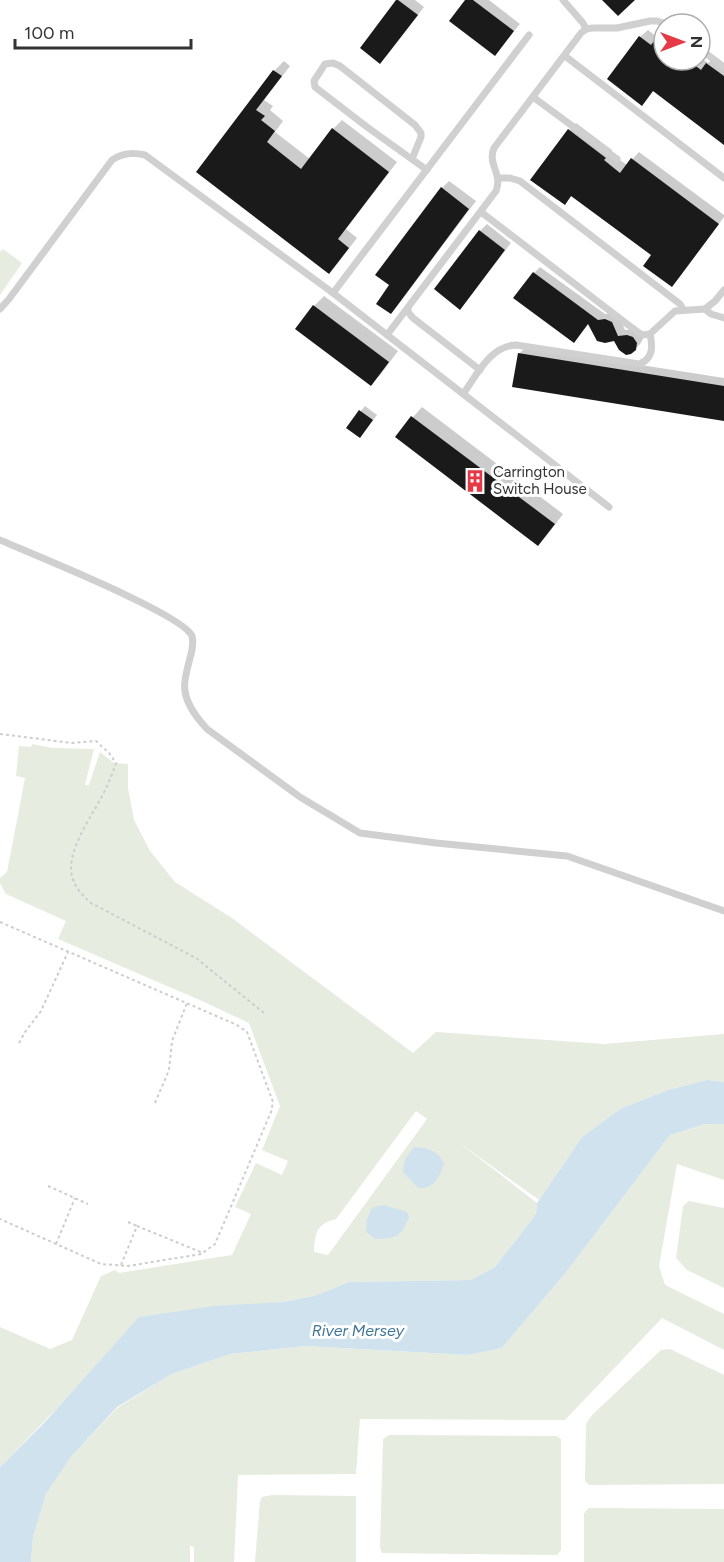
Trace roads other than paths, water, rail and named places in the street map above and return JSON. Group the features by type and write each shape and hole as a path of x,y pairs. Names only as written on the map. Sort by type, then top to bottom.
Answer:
{"lane":[{"path":"563,0 586,29"},
{"path":"387,335 496,191 499,178 492,151 581,33 586,29 624,27 652,21"},
{"path":"333,293 529,35"},
{"path":"564,56 724,178"},
{"path":"412,159 421,137 415,125 340,66 333,63 325,64 314,81 315,87 367,128 427,170"},
{"path":"533,97 616,159"},
{"path":"0,309 112,160 132,153 145,155 333,293 609,507"},
{"path":"499,178 510,178 520,182 680,304 683,309"},
{"path":"481,212 642,334 650,334 675,311 705,309 723,294"},
{"path":"408,308 410,315 480,370"},
{"path":"705,309 711,314 724,318"},
{"path":"463,394 493,353 508,345 639,364 646,362 650,357 652,345 650,334"},
{"path":"0,540 126,596 179,623 189,631 193,639 184,682 186,699 207,729 300,797 360,833 567,856 724,911"}],"water":[{"name":"River Mersey","path":"707,1080 724,1082 724,1124 705,1124 670,1135 567,1271 502,1348 468,1355 305,1346 230,1354 172,1374 117,1407 71,1457 46,1494 33,1537 31,1562 0,1562 0,1467 45,1422 139,1317 214,1306 283,1302 314,1296 349,1282 471,1280 495,1267 536,1214 537,1203 582,1137 620,1109 668,1090"},
{"path":"414,1147 432,1151 444,1164 438,1178 424,1188 418,1188 403,1172 405,1159"},
{"path":"383,1205 407,1212 409,1217 401,1232 394,1237 376,1239 366,1232 367,1219 372,1208"}],"place":[{"name":"Carrington Switch House","path":"475,481"}]}
